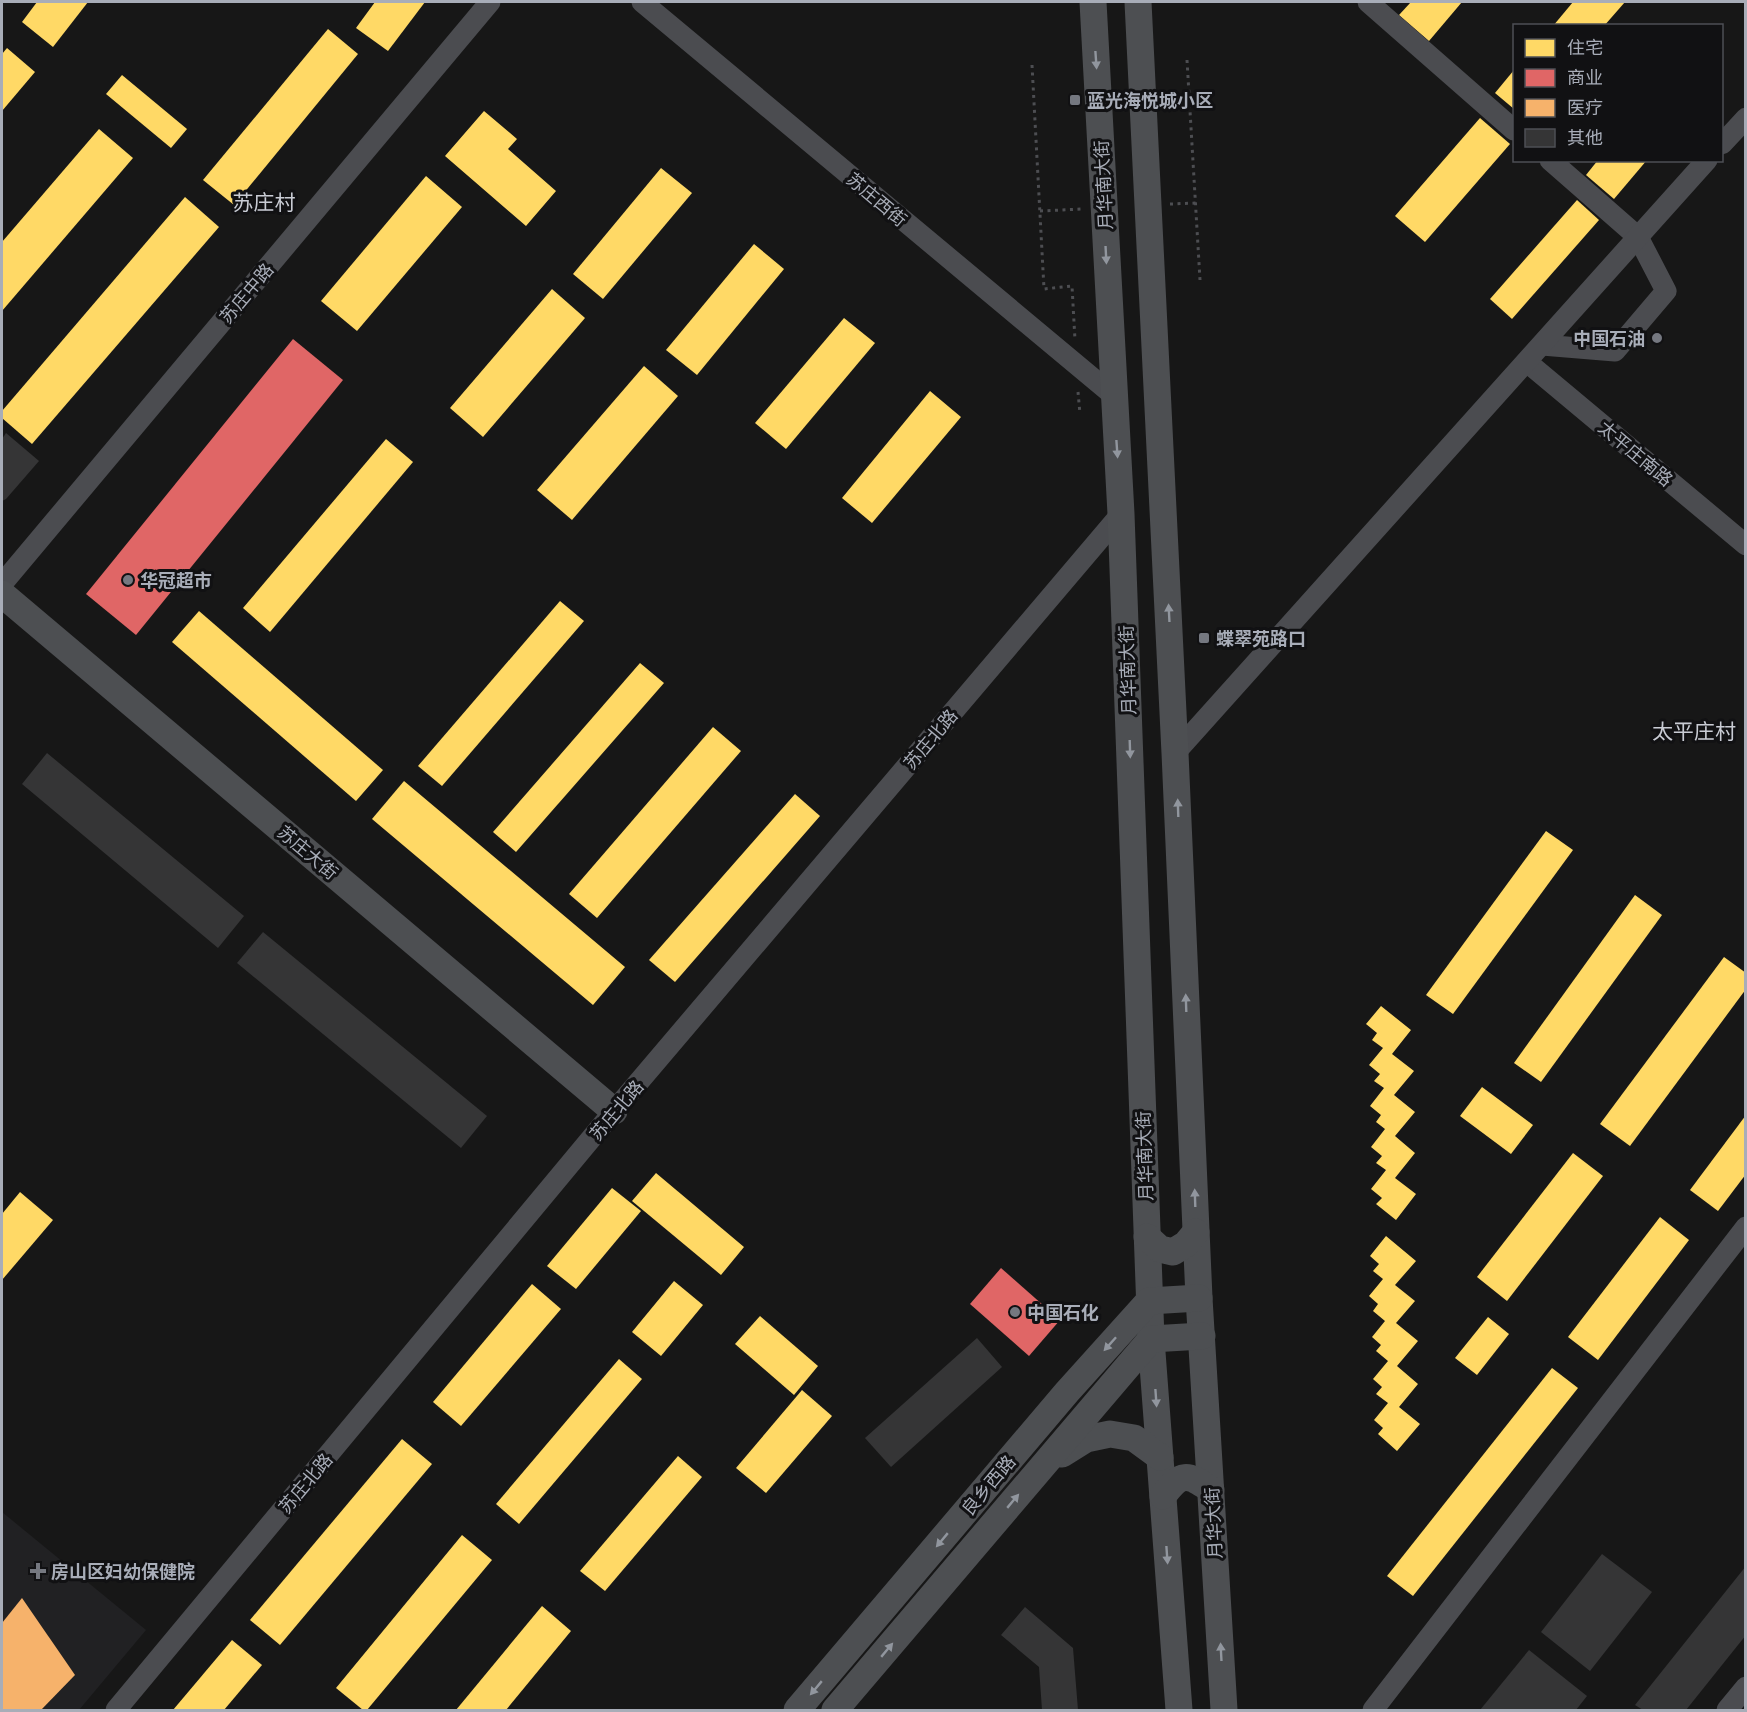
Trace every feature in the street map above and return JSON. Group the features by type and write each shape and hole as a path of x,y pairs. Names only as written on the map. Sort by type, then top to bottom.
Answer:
{"main road":[{"name":"月华南大街","path":"1093,2 1121,514 1151,1339"},
{"path":"1138,2 1202,1336 1151,1339 1179,1710"},
{"name":"苏庄大街","path":"2,594 614,1111"},
{"path":"1147,1237 1160,1249 1173,1252 1180,1249 1196,1232"},
{"path":"1149,1301 1199,1298"},
{"name":"良乡西路","path":"797,1710 1067,1392 1149,1301"},
{"name":"月华大街","path":"1202,1336 1224,1710"},
{"name":"良乡西路","path":"835,1710 1151,1339"},
{"path":"1043,1466 1086,1439 1110,1434 1134,1438 1160,1456"},
{"path":"1163,1496 1173,1483 1185,1477 1192,1478 1211,1490"}],"street":[{"name":"苏庄中路","path":"2,584 490,2"},
{"name":"苏庄西街","path":"642,2 1113,395"},
{"path":"1368,2 1513,128"},
{"path":"1723,143 1746,118"},
{"path":"1542,345 1615,351 1666,291 1638,237 1552,162"},
{"path":"1175,753 1705,162"},
{"name":"太平庄南路","path":"1527,362 1746,545"},
{"name":"苏庄北路","path":"116,1710 614,1111 1121,514"},
{"path":"1373,1710 1746,1227"},
{"path":"1727,1710 1746,1687"}],"path":[{"path":"1188,60 1200,280"},
{"path":"1032,64 1044,289 1072,286 1075,337"}],"shaded area":[{"name":"房山区妇幼保健院","path":"2,1512 146,1630 79,1710 2,1710"}],"building: 住宅":[{"path":"37,2 88,2 53,47 22,22"},
{"path":"375,2 425,2 388,51 356,28"},
{"path":"1411,2 1462,2 1429,41 1399,15"},
{"path":"1573,2 1625,2 1606,24 1555,24"},
{"path":"328,29 358,54 234,205 203,180"},
{"path":"7,48 35,72 2,111 2,54"},
{"path":"1513,71 1513,108 1495,93"},
{"path":"122,75 187,129 171,148 106,94"},
{"path":"484,111 517,139 508,149 556,191 526,226 445,156"},
{"path":"1480,118 1510,144 1425,242 1395,216"},
{"path":"99,129 133,158 2,311 2,242"},
{"path":"1596,162 1645,162 1614,199 1586,175"},
{"path":"661,168 692,193 603,299 573,274"},
{"path":"426,176 462,207 357,331 321,301"},
{"path":"185,197 219,227 32,444 2,418 2,411"},
{"path":"1577,200 1599,220 1512,319 1490,299"},
{"path":"754,244 784,269 697,375 666,350"},
{"path":"552,289 585,318 483,437 450,408"},
{"path":"844,318 875,343 786,449 755,423"},
{"path":"644,366 678,396 572,520 537,490"},
{"path":"930,391 961,417 872,523 842,498"},
{"path":"386,439 413,462 270,632 243,608"},
{"path":"560,601 584,621 442,786 418,766"},
{"path":"199,611 383,770 356,801 172,642"},
{"path":"640,663 664,683 516,852 493,832"},
{"path":"713,727 741,751 597,918 569,894"},
{"path":"404,781 625,967 593,1005 372,819"},
{"path":"795,794 820,816 675,982 649,960"},
{"path":"1546,831 1573,850 1453,1014 1426,995"},
{"path":"1635,895 1662,915 1541,1082 1514,1063"},
{"path":"1724,957 1746,973 1746,989 1630,1146 1600,1124"},
{"path":"1381,1006 1411,1030 1392,1054 1414,1071 1394,1095 1415,1112 1395,1136 1415,1153 1395,1178 1416,1194 1396,1220 1376,1204 1382,1198 1371,1189 1386,1170 1376,1163 1382,1156 1371,1147 1385,1129 1376,1122 1381,1115 1370,1106 1384,1088 1374,1081 1380,1074 1369,1065 1383,1048 1372,1040 1377,1033 1366,1024"},
{"path":"1482,1087 1533,1125 1511,1154 1460,1116"},
{"path":"1746,1115 1746,1174 1718,1211 1690,1190"},
{"path":"1573,1153 1603,1176 1507,1301 1477,1277"},
{"path":"656,1173 744,1247 721,1275 632,1201"},
{"path":"612,1188 641,1211 576,1289 547,1266"},
{"path":"20,1192 53,1220 2,1280 2,1214"},
{"path":"1660,1217 1689,1240 1598,1360 1568,1337"},
{"path":"1386,1236 1416,1261 1395,1285 1415,1301 1396,1323 1418,1341 1397,1366 1418,1384 1399,1407 1420,1424 1397,1451 1378,1434 1383,1428 1374,1420 1388,1403 1376,1394 1382,1387 1373,1379 1388,1361 1376,1351 1381,1345 1372,1337 1385,1321 1373,1311 1378,1304 1369,1296 1383,1279 1373,1271 1379,1264 1370,1256"},
{"path":"674,1281 703,1305 661,1356 632,1332"},
{"path":"532,1284 561,1309 461,1426 433,1402"},
{"path":"760,1316 818,1366 794,1395 735,1344"},
{"path":"1488,1317 1509,1334 1477,1375 1455,1358"},
{"path":"619,1359 642,1379 519,1524 496,1504"},
{"path":"1552,1368 1578,1388 1413,1596 1387,1576"},
{"path":"802,1390 832,1416 766,1493 736,1468"},
{"path":"402,1439 432,1464 280,1645 250,1620"},
{"path":"678,1456 702,1477 605,1591 580,1571"},
{"path":"462,1535 492,1560 367,1710 363,1710 336,1688"},
{"path":"542,1606 571,1631 506,1710 456,1710"},
{"path":"232,1640 262,1665 224,1710 173,1710"}],"building: 商业":[{"path":"293,339 343,380 136,635 86,594"},
{"name":"中国石化","path":"1001,1268 1060,1320 1029,1356 970,1304"}],"building: 医疗":[{"name":"房山区妇幼保健院","path":"22,1598 75,1675 41,1710 2,1710 2,1623"}],"building: 其他":[{"path":"6,433 39,461 2,501 2,439"},
{"path":"47,753 244,916 218,948 22,784"},
{"path":"263,932 487,1116 461,1148 237,963"},
{"path":"977,1338 1002,1367 891,1467 865,1438"},
{"path":"1602,1554 1652,1592 1590,1671 1541,1632"},
{"path":"1746,1566 1746,1635 1686,1710 1643,1710 1635,1705"},
{"path":"1025,1607 1073,1648 1078,1710 1042,1710 1039,1667 1001,1635"},
{"path":"1529,1650 1587,1696 1576,1710 1480,1710"}],"place":[{"name":"蓝光海悦城小区","path":"1075,100"},
{"name":"中国石油","path":"1657,338"},
{"name":"华冠超市","path":"128,580"},
{"name":"蝶翠苑路口","path":"1204,638"},
{"name":"中国石化","path":"1015,1312"},
{"name":"房山区妇幼保健院","path":"38,1571"}],"district":[{"name":"苏庄村","path":"264,201"},
{"name":"太平庄村","path":"1694,730"}]}
